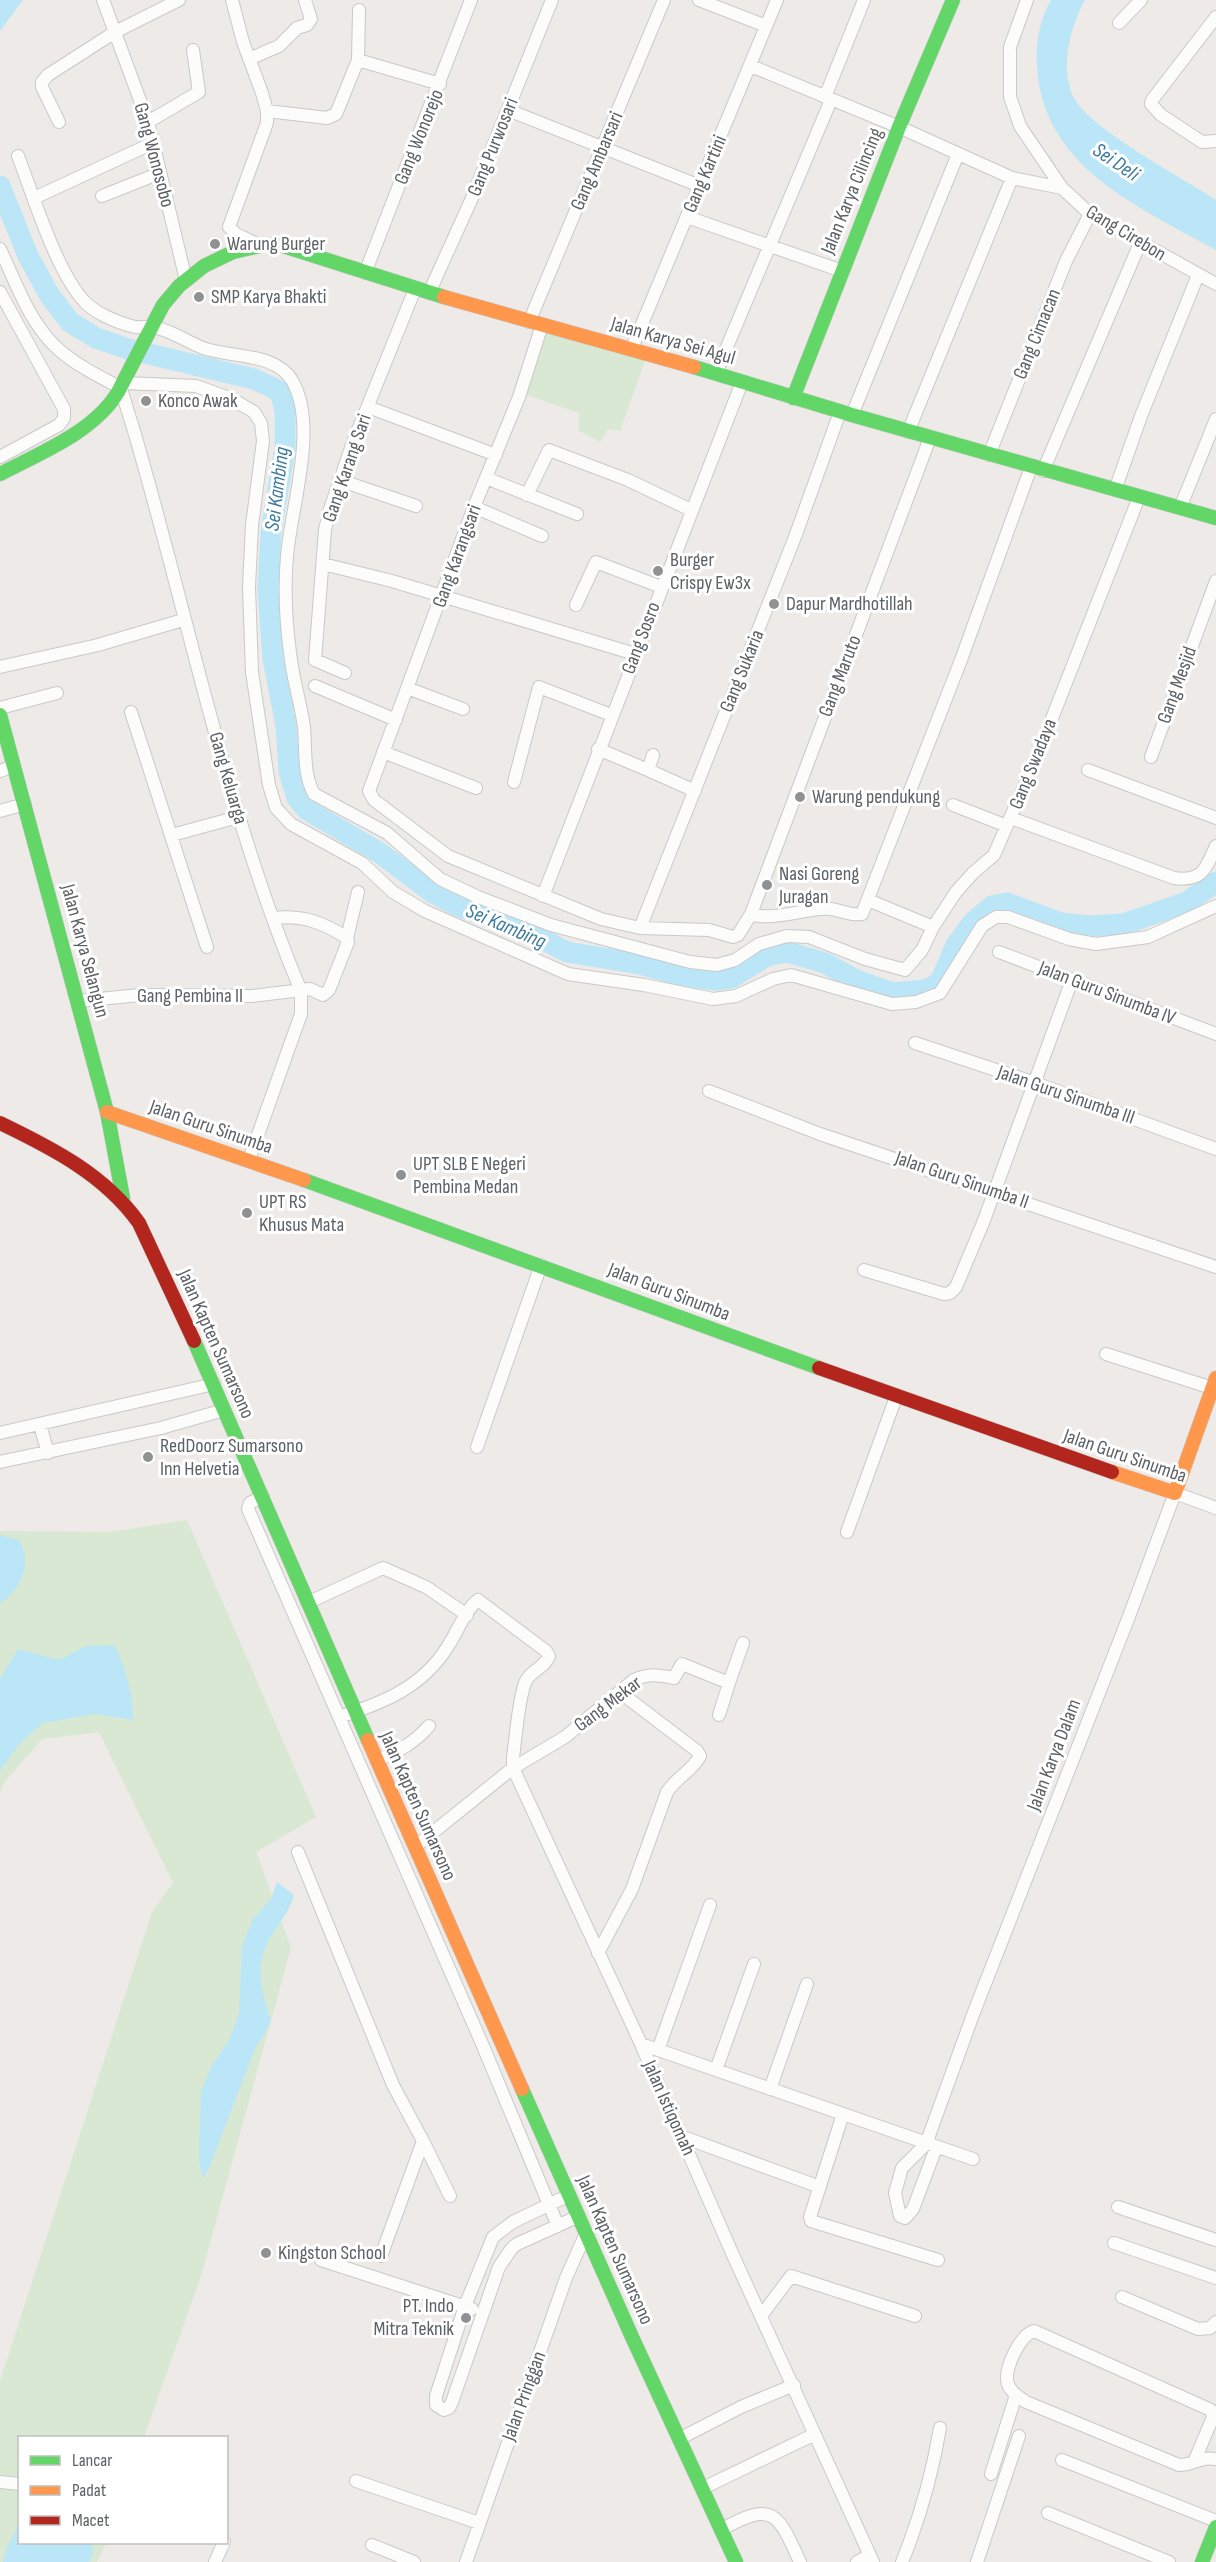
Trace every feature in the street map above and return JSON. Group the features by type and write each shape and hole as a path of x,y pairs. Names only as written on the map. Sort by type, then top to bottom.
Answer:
{"main road":[{"name":"Jalan Karya Cilincing","path":"793,398 899,127 953,0"},
{"name":"Jalan Karya Sei Agul","path":"152,329 167,298 186,280 222,257 259,245 280,245 422,291 632,348 846,414 1216,518"},
{"path":"0,474 62,443 110,404 152,329"},
{"name":"Jalan Karya Selangun","path":"0,715 79,1001 107,1112 123,1198"},
{"name":"Jalan Guru Sinumba","path":"107,1112 249,1160 896,1397 1175,1493"},
{"name":"Jalan Kapten Sumarsono","path":"0,1123 87,1171 123,1198 139,1223 214,1384 376,1760 734,2561"},
{"name":"Jalan Karya Dalam","path":"1175,1493 1214,1383"},
{"path":"1202,2562 1216,2527"}],"street":[{"name":"Gang Wonosobo","path":"103,0 148,122 186,280"},
{"path":"59,122 42,87 42,82 48,75 115,32 179,0"},
{"path":"231,0 267,111 267,123 230,227 236,234 259,245"},
{"path":"249,59 279,46 297,28 309,23 311,20 305,0"},
{"name":"Gang Wonorejo","path":"365,273 471,0"},
{"name":"Gang Purwosari","path":"422,291 472,198 552,0"},
{"name":"Gang Ambarsari","path":"535,323 603,147 664,0"},
{"path":"699,0 766,26"},
{"name":"Gang Kartini","path":"632,348 777,0"},
{"path":"716,373 770,248 864,0"},
{"name":"Gang Cirebon","path":"1028,0 1010,47 1011,97 1020,126 1062,188 1090,214 1216,284"},
{"path":"1119,23 1141,0"},
{"path":"267,111 332,117 339,108 358,60 359,10"},
{"path":"1216,17 1151,104 1151,107 1161,116 1202,141 1216,141"},
{"path":"148,122 199,92 193,50"},
{"path":"358,60 440,84"},
{"path":"751,66 899,127 1012,178 1062,188"},
{"path":"508,110 700,186"},
{"path":"34,198 153,143"},
{"name":"Gang Sukaria","path":"640,928 795,537 958,154"},
{"path":"18,156 55,249 74,289 83,301 90,307 124,324 152,329"},
{"path":"102,196 160,172"},
{"path":"908,432 1012,178"},
{"name":"Gang Cimacan","path":"989,455 1066,261 1090,214"},
{"path":"687,217 770,248 842,271"},
{"path":"751,914 758,916 801,913 829,908 862,914 1037,469 1140,243"},
{"path":"0,249 36,322 58,348 98,376 196,386 254,412 261,423 263,441 252,525 249,587 252,672 269,785 276,808 291,824 362,863 393,892 425,911 568,974 627,982 714,999 736,996 773,979 791,975 823,982 863,998 892,1004 916,1002 940,993 982,926 996,917 1008,917 1069,939 1096,944 1148,937 1216,906"},
{"path":"1115,490 1198,275"},
{"name":"Gang Karang Sari","path":"345,673 315,660 325,530 339,480 368,407 422,291"},
{"path":"0,292 64,409 64,418 59,425 0,457"},
{"name":"Gang Karangsari","path":"535,323 519,397 474,507 369,791 374,800 437,849 543,896"},
{"name":"Gang Swadaya","path":"152,329 212,350 247,357 279,367 286,371 294,383 303,418 302,448 287,555 285,586 291,661 304,726 308,784 314,794 387,833 440,879 478,897 551,925 690,962 717,965 735,960 759,944 787,936 809,937 865,959 905,970 922,950 933,927 956,892 994,855 1139,497"},
{"name":"Gang Keluarga","path":"125,380 138,444 183,620 238,817 301,991 301,1014 249,1160"},
{"name":"Gang Sosro","path":"543,896 611,715 742,382"},
{"path":"368,407 496,455"},
{"path":"1179,508 1216,419"},
{"name":"Gang Maruto","path":"640,928 710,930 736,937 751,914 930,438"},
{"path":"528,495 549,450 628,480 691,510"},
{"path":"486,478 577,514"},
{"path":"339,480 416,506"},
{"path":"474,507 542,536"},
{"path":"576,605 596,562 661,587"},
{"path":"323,564 443,596 635,654"},
{"name":"Gang Mesjid","path":"1150,757 1216,580"},
{"path":"0,667 98,645 183,620"},
{"path":"315,686 396,720"},
{"path":"514,782 539,687 611,715"},
{"path":"407,688 463,709"},
{"path":"0,708 57,693"},
{"path":"131,712 207,947"},
{"path":"598,749 694,791"},
{"path":"384,752 476,788"},
{"path":"648,770 653,755"},
{"path":"0,771 14,766"},
{"path":"1088,770 1216,818"},
{"path":"0,811 25,804"},
{"path":"953,805 1186,880 1196,877 1205,870 1216,846"},
{"path":"172,835 238,817"},
{"path":"273,918 295,915 328,925 347,938 358,892"},
{"path":"543,896 601,920 640,928"},
{"path":"868,900 933,927"},
{"name":"Gang Pembina II","path":"79,1001 140,994 252,996 310,989 323,996 329,990 348,942 347,938"},
{"name":"Jalan Guru Sinumba IV","path":"999,952 1216,1034"},
{"path":"864,1270 939,1293 950,1293 958,1283 995,1191 1072,980"},
{"name":"Jalan Guru Sinumba III","path":"915,1043 1035,1083 1216,1149"},
{"name":"Jalan Guru Sinumba II","path":"709,1091 820,1134 995,1191 1216,1268"},
{"path":"477,1448 541,1266"},
{"path":"1106,1354 1214,1383"},
{"path":"0,1433 214,1384"},
{"path":"847,1532 896,1397"},
{"path":"0,1462 161,1428 225,1410"},
{"path":"40,1425 48,1453"},
{"name":"Jalan Guru Sinumba","path":"1175,1493 1216,1508"},
{"name":"Jalan Karya Dalam","path":"907,2162 902,2168 895,2193 898,2215 905,2218 913,2209 928,2167 931,2146 974,2012 1175,1493"},
{"path":"263,1496 250,1503 248,1509 442,1951 558,2226"},
{"path":"290,1606 385,1568 426,1587 467,1615"},
{"path":"339,1717 378,1704 405,1690 426,1674 447,1648 476,1601 481,1599 546,1651 549,1656 547,1662 532,1672 525,1683 513,1768 416,1846"},
{"path":"719,1715 743,1643"},
{"name":"Gang Mekar","path":"513,1768 565,1737 634,1680 645,1674 674,1678 682,1664 729,1683"},
{"path":"598,1953 632,1889 667,1791 674,1782 696,1764 700,1756 697,1751 621,1693"},
{"path":"376,1760 398,1752 418,1739 429,1726"},
{"name":"Jalan Istiqomah","path":"513,1768 641,2044 761,2316 872,2559"},
{"path":"297,1852 393,2085 450,2196"},
{"path":"658,2050 710,1905"},
{"path":"442,1951 459,1945"},
{"path":"716,2070 754,1964"},
{"path":"770,2089 807,1984"},
{"path":"641,2044 974,2159"},
{"path":"843,2115 810,2217 813,2223 938,2260"},
{"path":"682,2137 820,2187"},
{"path":"381,2256 423,2140"},
{"path":"907,2162 931,2146"},
{"path":"907,2162 928,2167"},
{"path":"569,2194 513,2222 493,2237 465,2307 436,2396 436,2405 444,2410 449,2408 452,2402 499,2268 512,2248 579,2216"},
{"path":"1118,2207 1216,2240"},
{"name":"Jalan Pringgan","path":"465,2562 566,2278 587,2232"},
{"path":"1114,2243 1216,2278"},
{"path":"321,2260 483,2312"},
{"path":"761,2316 791,2276 915,2316"},
{"path":"1122,2297 1198,2329 1210,2328 1216,2322"},
{"path":"1194,2462 1213,2417 1211,2410 1034,2331 1024,2336 1007,2380 1016,2395 1026,2402 1179,2466 1189,2465 1205,2457 1216,2459"},
{"path":"679,2439 741,2407 794,2385"},
{"path":"991,2474 1016,2395"},
{"path":"902,2562 915,2532 932,2475 940,2428"},
{"path":"703,2488 815,2434"},
{"path":"977,2562 1019,2436"},
{"path":"1062,2460 1216,2521"},
{"path":"356,2481 479,2523"},
{"path":"0,2482 18,2484"},
{"path":"1048,2513 1168,2562"},
{"path":"721,2530 744,2517 768,2514 779,2521 785,2529 800,2562"},
{"path":"215,2562 223,2544"},
{"path":"372,2545 414,2562"},
{"path":"857,2562 872,2559"}],"green space":[{"path":"544,330 646,358 620,431 608,429 600,442 579,431 579,413 524,394"},
{"path":"187,1520 316,1817 256,1852 291,1948 201,2276 144,2436 18,2436 18,2544 106,2544 97,2562 0,2562 0,2381 152,1912 173,1883 99,1732 42,1739 4,1783 0,1793 0,1531 110,1532"}],"water":[{"path":"0,0 23,0 0,31"},
{"name":"Sei Deli","path":"1051,0 1085,0 1068,48 1067,74 1074,98 1098,124 1117,138 1216,200 1216,250 1127,200 1099,180 1076,157 1056,131 1043,101 1037,66 1041,23"},
{"path":"0,1535 19,1540 23,1548 25,1566 14,1591 0,1603"},
{"path":"115,1645 128,1682 133,1720 95,1714 43,1723 21,1742 0,1770 0,1679 18,1649 59,1660 86,1646"},
{"path":"277,1882 294,1895 264,1950 262,1960 262,1991 271,2022 254,2051 203,2179 199,2162 201,2091 212,2065 228,2042 239,2014 242,1946 253,1919 271,1899"},
{"path":"18,2526 18,2544 91,2544 93,2552 89,2562 3,2562 6,2549"}],"waterway":[{"name":"Sei Kambing","path":"0,186 28,256 50,296 70,322 96,338 128,349 254,379 280,391 285,411 285,448 271,532 268,589 273,659 286,726 289,771 297,798 307,810 380,853 433,893 456,905 528,932 567,952 640,964 678,975 715,980 731,978 767,956 787,952 825,963 854,979 892,993 926,990 940,982 956,945 973,922 992,906 1007,903 1061,923 1091,926 1124,924 1187,902 1216,882"}],"traffic: fast":[{"path":"793,398 899,127 953,0"},
{"path":"0,474 65,440 95,419 118,392 163,305 179,286 204,266 233,252 264,245 280,245 444,297"},
{"path":"694,367 852,415 1216,518"},
{"path":"0,715 107,1112 123,1198"},
{"path":"304,1180 819,1368"},
{"path":"194,1341 368,1740"},
{"path":"522,2089 632,2337 736,2562"},
{"path":"1202,2562 1216,2527"}],"traffic: slow":[{"path":"444,297 694,367"},
{"path":"107,1112 304,1180"},
{"path":"1112,1472 1175,1493 1216,1378"},
{"path":"368,1740 522,2089"}],"traffic: jam":[{"path":"0,1123 76,1164 94,1177 125,1206 139,1223 194,1341"},
{"path":"819,1368 1112,1472"}],"place":[{"name":"Warung Burger","path":"215,244"},
{"name":"SMP Karya Bhakti","path":"199,297"},
{"name":"Konco Awak","path":"146,401"},
{"name":"Burger Crispy Ew3x","path":"658,571"},
{"name":"Dapur Mardhotillah","path":"774,604"},
{"name":"Warung pendukung","path":"800,797"},
{"name":"Nasi Goreng Juragan","path":"767,885"},
{"name":"UPT SLB E Negeri Pembina Medan","path":"401,1175"},
{"name":"UPT RS Khusus Mata","path":"247,1213"},
{"name":"RedDoorz Sumarsono Inn Helvetia","path":"148,1457"},
{"name":"Kingston School","path":"266,2253"},
{"name":"PT. Indo Mitra Teknik","path":"466,2318"}]}
